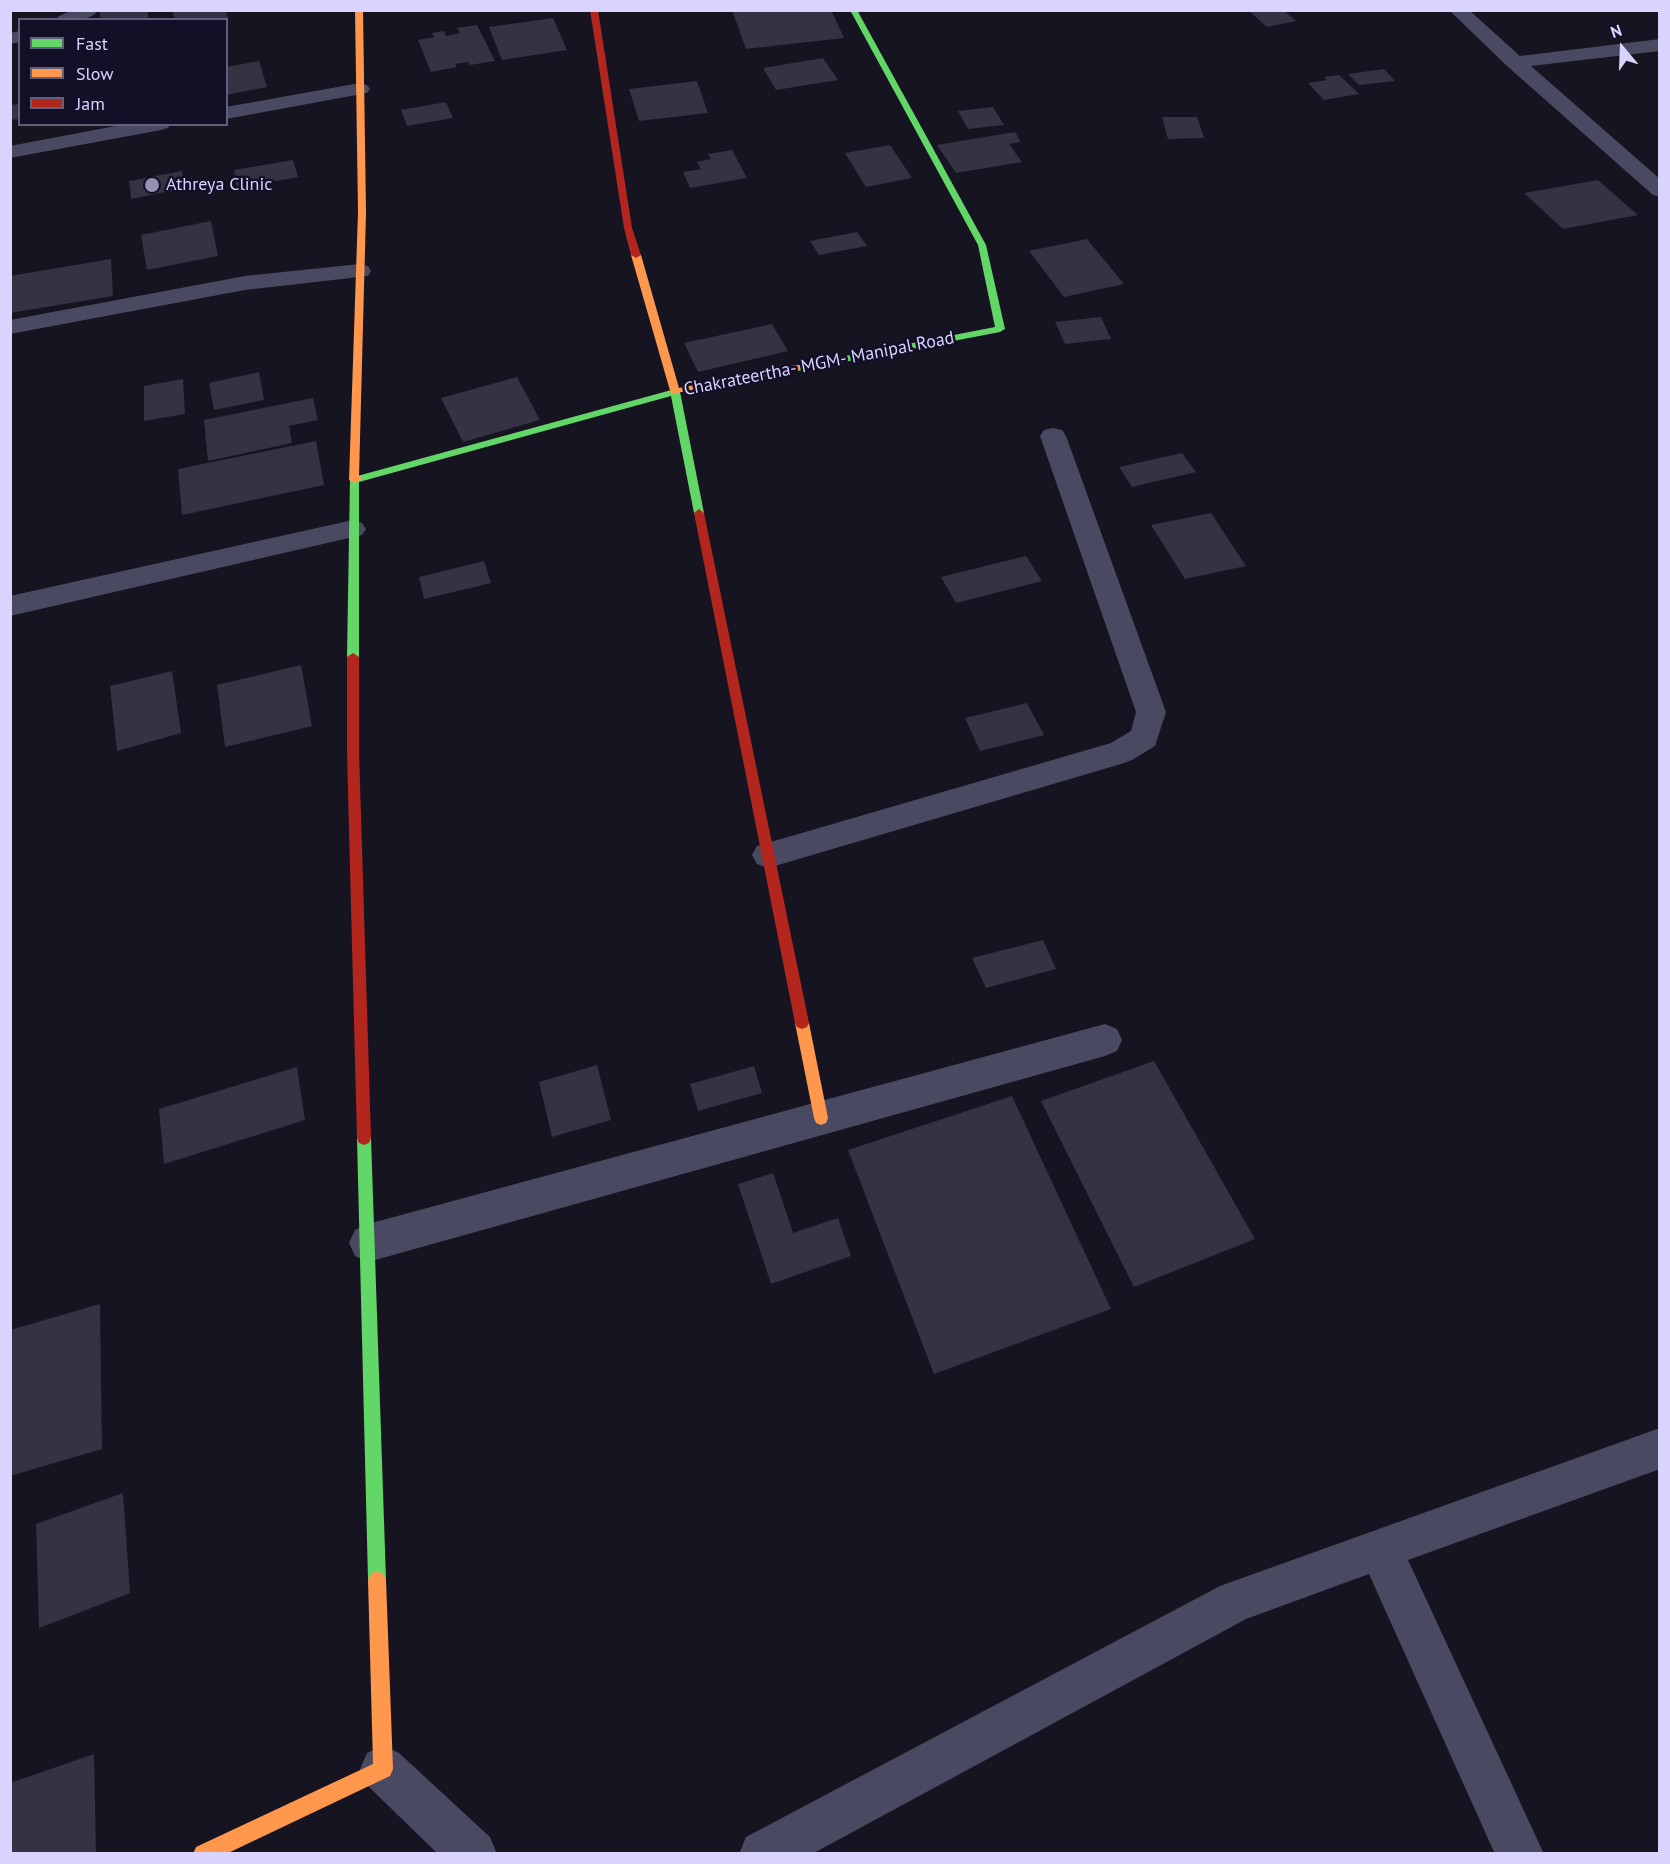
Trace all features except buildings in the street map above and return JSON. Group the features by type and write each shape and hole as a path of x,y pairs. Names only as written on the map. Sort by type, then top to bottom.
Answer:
{"street":[{"path":"70,18 90,10"},
{"path":"359,10 360,271 353,529 352,752 383,1769 473,1854"},
{"name":"Chakrateertha- MGM- Manipal Road","path":"594,10 628,228 675,392 1000,329 982,245 853,10"},
{"path":"1458,10 1659,191"},
{"path":"1514,62 1659,45"},
{"path":"228,113 360,89"},
{"path":"10,152 150,126"},
{"path":"10,327 244,283 360,271"},
{"path":"354,480 675,392 821,1118"},
{"path":"768,855 1121,752 1144,738 1151,712 1053,435"},
{"path":"10,606 353,529"},
{"path":"368,1243 1105,1040"},
{"path":"763,1854 1235,1601 1659,1448"},
{"path":"1380,1549 1520,1854"},
{"path":"203,1854 383,1769"}],"traffic: fast":[{"path":"797,368 1000,329 982,245 853,10"},
{"path":"358,479 675,392 699,513"},
{"path":"353,657 354,480"},
{"path":"364,1138 377,1580"}],"traffic: slow":[{"path":"358,479 354,480 362,212 359,10"},
{"path":"636,255 675,392 797,368"},
{"path":"802,1023 821,1118"},
{"path":"203,1854 383,1769 377,1580"}],"traffic: jam":[{"path":"594,10 628,228 636,255"},
{"path":"699,513 802,1023"},
{"path":"353,657 353,752 364,1138"}],"place":[{"name":"Athreya Clinic","path":"152,185"}]}
